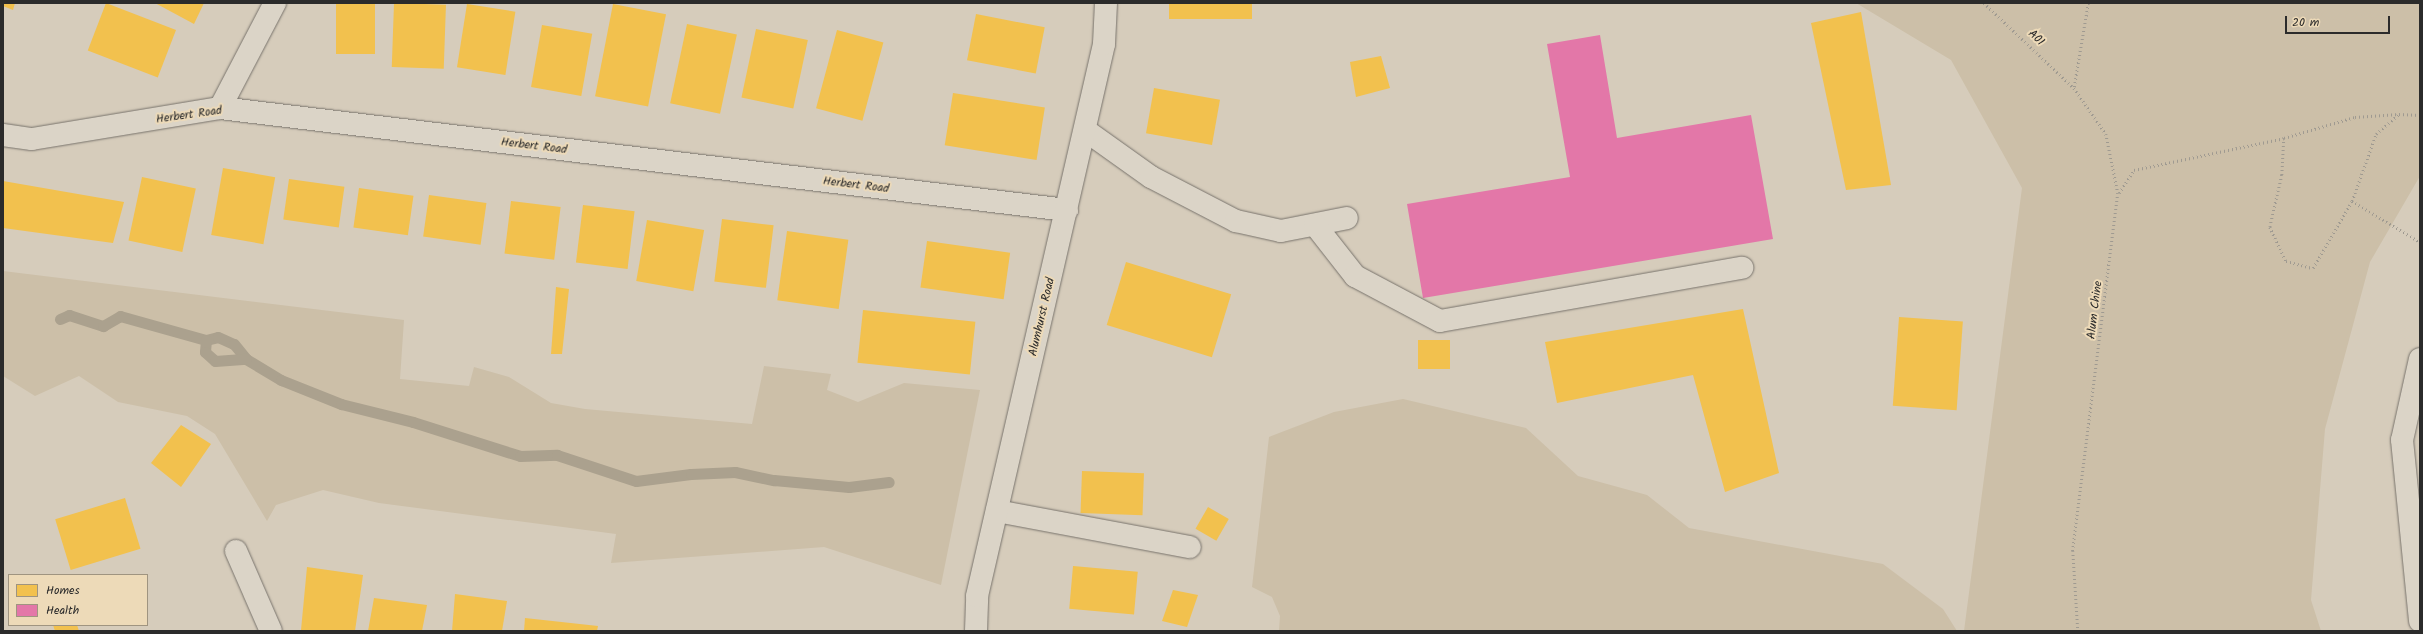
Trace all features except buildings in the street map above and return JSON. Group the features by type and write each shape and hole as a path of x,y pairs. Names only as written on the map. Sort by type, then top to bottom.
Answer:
{"street":[{"path":"220,108 275,3"},
{"name":"Alumhurst Road","path":"976,631 977,596 1104,44 1106,3"},
{"name":"Herbert Road","path":"3,135 32,139 220,108 1067,210"},
{"path":"1085,130 1151,176 1236,221 1281,232 1347,218"},
{"path":"1315,225 1355,276 1440,321 1742,268"},
{"path":"2420,360 2402,440 2420,621"},
{"path":"997,511 1190,547"},
{"path":"236,551 271,631"}],"path":[{"name":"A01","path":"1984,3 2074,88"},
{"path":"2074,88 2088,3"},
{"name":"Alum Chine","path":"2074,88 2106,134 2118,193 2073,551 2078,631"},
{"path":"2284,138 2282,175 2270,227 2286,261 2313,268 2352,201 2376,134 2399,114"},
{"path":"2118,193 2134,170 2284,138 2355,117 2399,114 2420,115"},
{"path":"2352,201 2420,242"}],"shaded area":[{"path":"1856,3 2420,3 2420,176 2370,262 2325,429 2311,600 2321,631 1964,631 2022,188 1951,60"},
{"path":"3,271 404,320 400,379 469,386 474,367 509,377 551,403 585,409 752,424 764,366 831,374 827,390 858,402 904,383 980,390 941,585 824,547 611,563 616,534 379,503 323,490 276,505 267,521 215,434 187,416 118,402 79,376 35,396 3,376"},
{"path":"1403,399 1526,428 1578,476 1647,495 1689,528 1883,564 1943,609 1957,631 1279,631 1280,616 1272,597 1252,587 1269,437 1334,412"}],"waterway":[{"path":"60,319 69,315 103,326 120,316 206,340 218,337 234,344 246,359 281,380 341,404 413,422 520,456 557,455 636,481 691,474 735,472 774,480 849,487 889,482"},
{"path":"206,340 205,352 215,361 246,359"}]}
